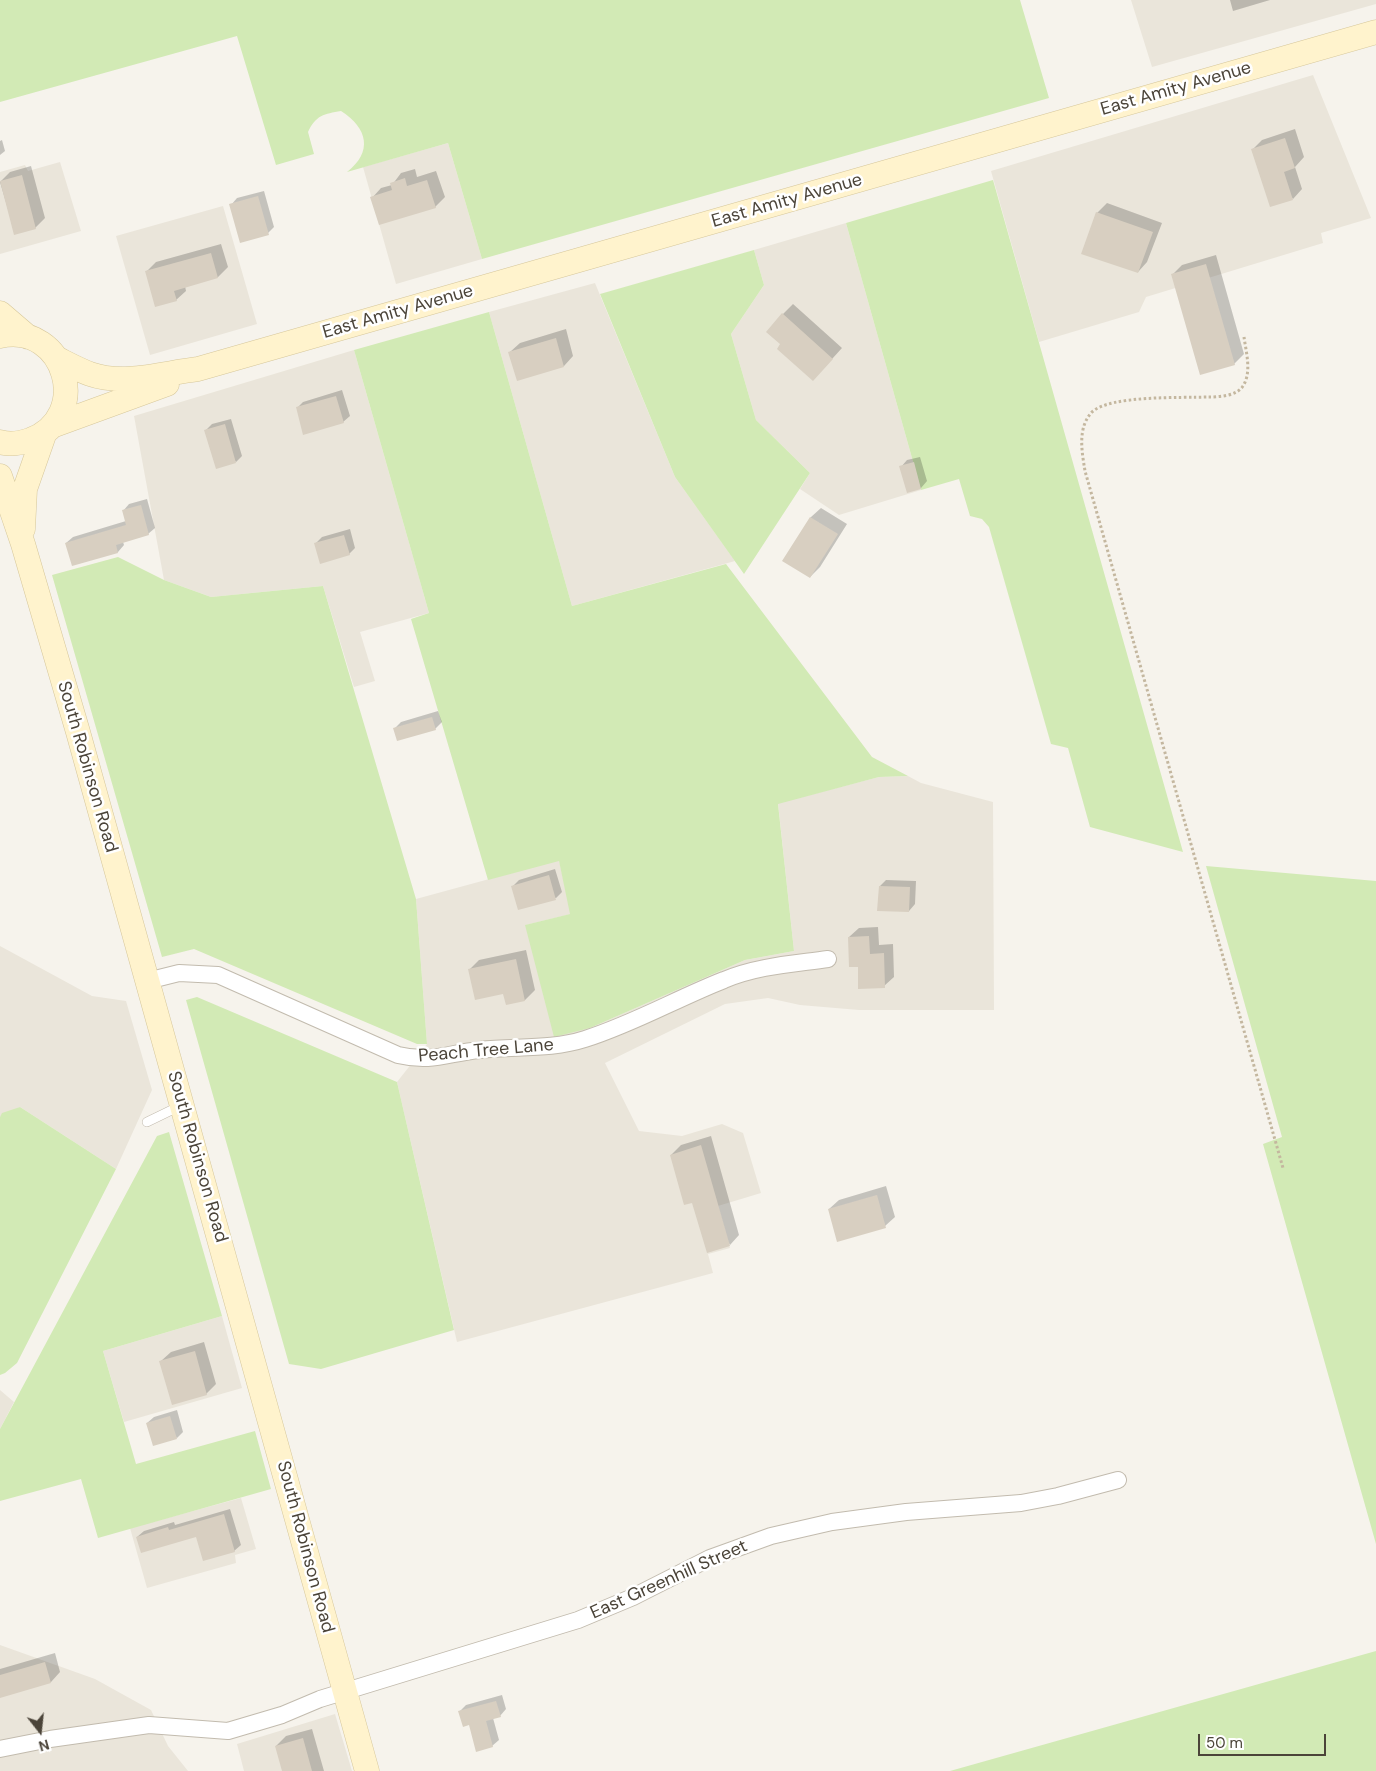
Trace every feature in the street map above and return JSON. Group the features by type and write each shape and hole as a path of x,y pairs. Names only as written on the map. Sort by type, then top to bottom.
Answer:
{"main road":[{"name":"East Amity Avenue","path":"58,359 90,374 112,379 133,379 198,369 1376,32"},
{"path":"0,313 28,337 45,345 58,359"},
{"path":"0,336 10,334 28,337"},
{"name":"South Robinson Road","path":"23,544 25,489 48,429 62,412 66,395 65,376 58,359"},
{"name":"East Amity Avenue","path":"0,442 22,443 38,437 48,429 163,386 198,369"},
{"name":"South Robinson Road","path":"0,476 23,544 147,981 367,1771"}],"street":[{"name":"Peach Tree Lane","path":"147,981 179,973 218,975 398,1055 417,1059 433,1059 479,1050 559,1046 618,1027 726,979 763,968 828,959"},
{"name":"East Greenhill Street","path":"0,1749 50,1739 149,1725 228,1731 282,1715 320,1699 578,1620 632,1597 710,1558 771,1536 832,1522 906,1512 1021,1503 1058,1496 1118,1480"}],"lane":[{"path":"147,1122 182,1105"}],"path":[{"path":"1244,337 1248,375 1243,387 1233,393 1216,397 1123,401 1104,406 1092,412 1084,426 1081,444 1085,471 1283,1168"}],"shaded area":[{"path":"1131,0 1376,0 1376,4 1152,67"},
{"path":"1313,75 1371,218 1321,233 1323,243 1146,297 1139,312 1039,342 991,171"},
{"path":"448,143 482,259 396,284 363,167"},
{"path":"60,162 81,231 0,254 0,172 25,165 28,171"},
{"path":"223,206 257,324 150,355 116,236"},
{"path":"846,223 921,490 839,515 800,489 810,473 756,420 731,334 764,285 754,250"},
{"path":"595,283 675,477 735,561 572,606 489,312"},
{"path":"354,350 429,613 360,632 375,681 354,687 323,586 211,597 164,580 134,416"},
{"path":"908,776 921,783 993,802 994,1010 859,1010 800,1005 768,998 725,1004 605,1063 639,1131 682,1136 722,1124 743,1133 761,1193 718,1206 730,1248 708,1254 713,1273 457,1342 397,1082 427,1044 416,899 559,860 571,914 526,925 590,1028 745,960 794,951 778,803 879,777"},
{"path":"0,946 92,996 126,1001 152,1090 116,1169 20,1107 0,1117"},
{"path":"222,1316 242,1388 124,1422 103,1351"},
{"path":"0,1390 14,1402 0,1429"},
{"path":"241,1498 256,1549 235,1555 236,1563 147,1588 130,1528"},
{"path":"0,1645 95,1679 151,1710 168,1746 188,1771 0,1771"},
{"path":"335,1714 352,1771 244,1771 237,1744"}],"green space":[{"path":"0,0 1020,0 1049,98 482,259 448,143 347,172 361,156 364,140 362,132 357,125 341,111 321,116 311,126 308,132 314,154 276,165 237,36 0,102"},
{"path":"993,180 1183,852 1090,827 1068,748 1051,744 989,527 982,519 970,516 959,479 921,490 846,223"},
{"path":"754,250 764,285 731,334 756,420 810,473 744,574 675,477 600,294"},
{"path":"489,312 572,606 726,564 872,757 908,776 879,777 778,804 794,951 745,960 590,1028 554,1037 525,925 570,914 559,861 488,880 411,619 429,613 354,350"},
{"path":"118,557 164,580 211,597 323,586 416,899 427,1044 417,1044 194,949 162,957 52,575"},
{"path":"1206,866 1376,881 1376,1544 1263,1144 1282,1137"},
{"path":"197,997 397,1082 454,1330 321,1369 289,1364 186,1000"},
{"path":"20,1107 116,1169 17,1363 0,1375 0,1117 2,1113"},
{"path":"169,1132 222,1316 103,1351 136,1464 255,1431 271,1489 98,1538 81,1479 0,1501 0,1429 157,1136"},
{"path":"1376,1651 1376,1771 950,1771"}],"building":[{"path":"1285,138 1295,168 1284,172 1293,200 1270,207 1251,149"},
{"path":"22,175 36,229 14,235 0,181"},
{"path":"405,178 407,186 427,180 436,208 379,225 370,197 392,190 390,183"},
{"path":"258,196 269,235 240,243 229,204"},
{"path":"1096,212 1153,232 1138,273 1081,254"},
{"path":"211,253 218,278 174,291 177,301 155,307 145,271"},
{"path":"1206,264 1235,365 1200,375 1171,274"},
{"path":"782,313 833,359 813,381 777,349 780,344 766,332"},
{"path":"556,338 564,367 517,381 508,352"},
{"path":"336,396 344,423 303,435 296,407"},
{"path":"225,424 236,463 216,469 204,430"},
{"path":"914,462 921,489 907,493 899,466"},
{"path":"141,505 149,535 116,545 118,553 72,566 65,543 126,525 122,510"},
{"path":"810,517 838,534 810,578 782,561"},
{"path":"344,535 350,555 320,564 314,543"},
{"path":"432,717 436,730 397,741 393,728"},
{"path":"549,875 556,900 518,910 511,886"},
{"path":"879,886 910,887 909,912 877,911"},
{"path":"869,936 870,954 884,953 885,988 858,989 858,967 849,967 848,937"},
{"path":"516,959 525,1001 506,1005 503,994 475,1000 468,969"},
{"path":"701,1145 730,1246 707,1253 692,1203 684,1205 670,1155"},
{"path":"877,1195 886,1228 837,1242 828,1209"},
{"path":"195,1351 207,1395 172,1405 159,1361"},
{"path":"170,1416 177,1439 153,1446 146,1423"},
{"path":"224,1514 235,1552 203,1561 196,1537 141,1553 136,1537 168,1527 169,1530"},
{"path":"45,1662 51,1683 0,1698 0,1675"},
{"path":"496,1701 501,1717 486,1721 493,1747 476,1752 469,1725 463,1727 458,1711"},
{"path":"303,1738 312,1771 282,1771 275,1746"}]}
